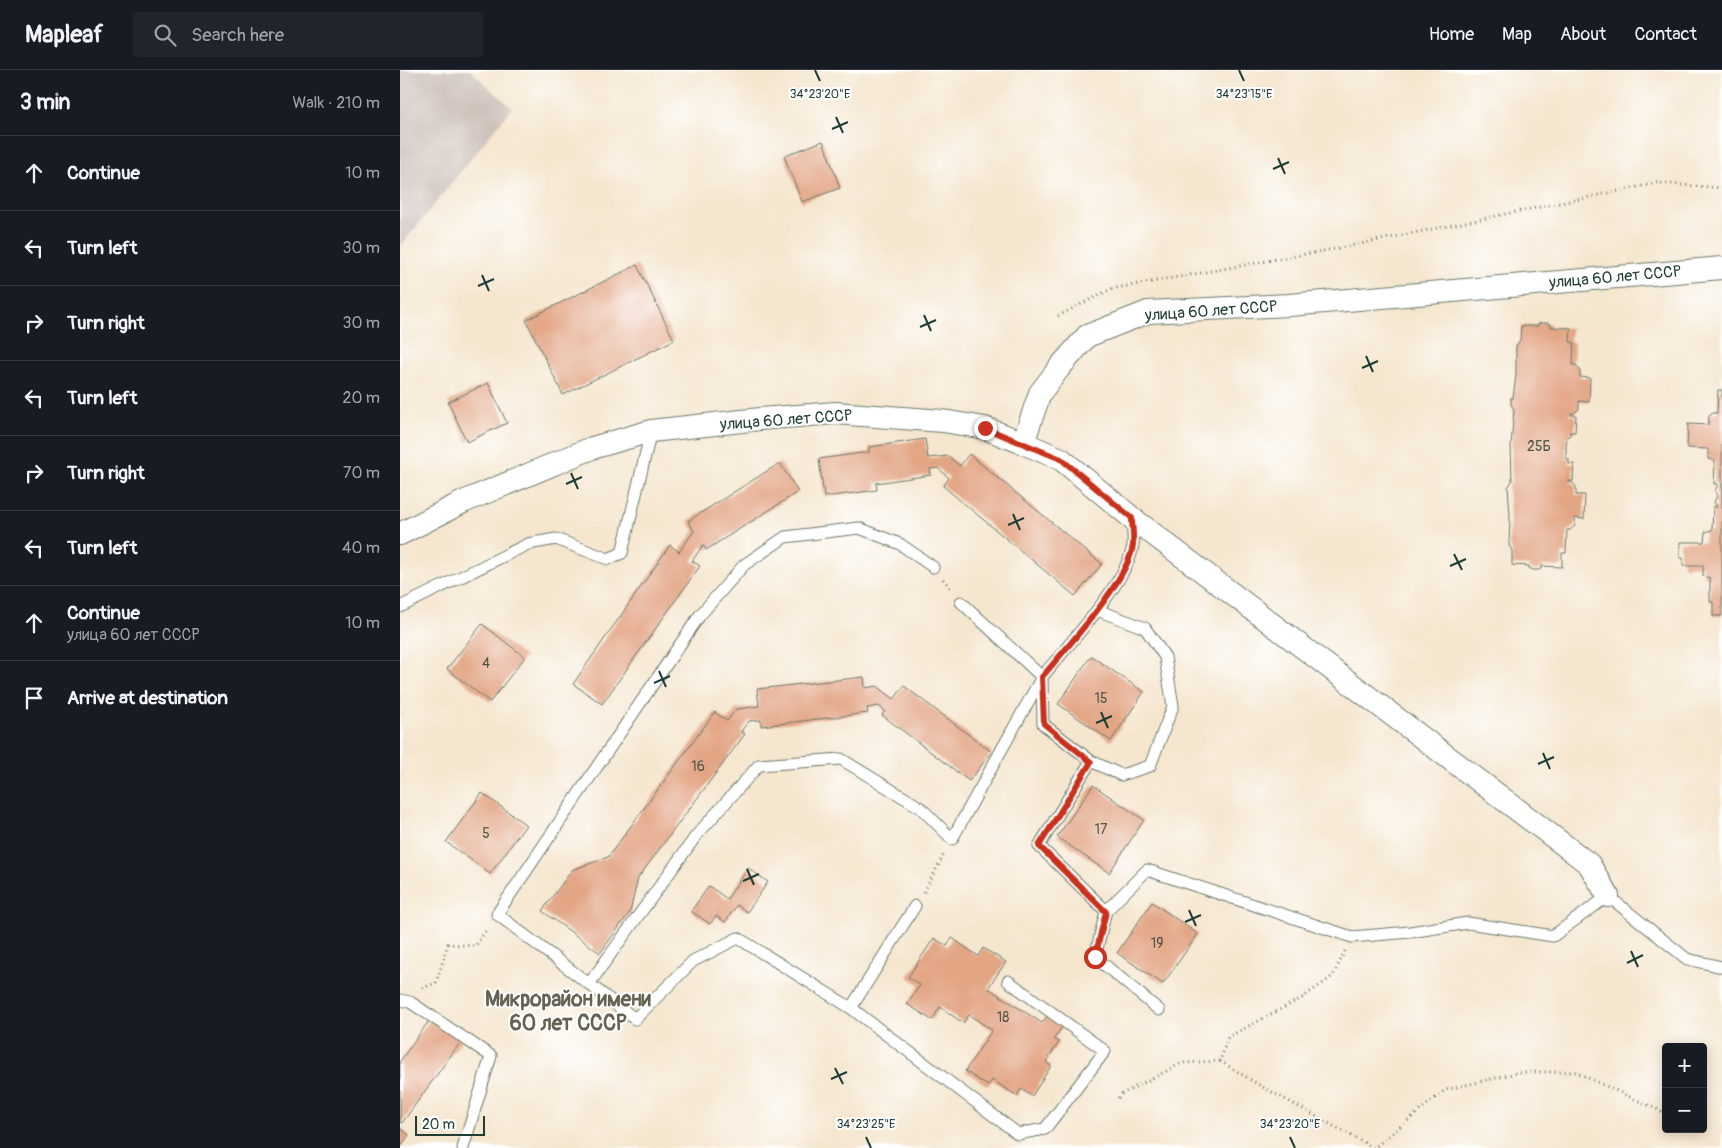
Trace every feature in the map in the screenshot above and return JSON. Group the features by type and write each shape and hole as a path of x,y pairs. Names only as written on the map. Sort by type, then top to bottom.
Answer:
{"street":[{"name":"улица 60 лет СССР","path":"400,534 464,502 592,448 650,431 760,419 834,414 942,421 985,428 1023,443 1040,394 1087,336 1148,312 1289,305 1722,268"},
{"path":"1023,443 1061,459 1132,518 1589,864 1608,896"}],"lane":[{"path":"400,607 528,544 556,539 608,560 622,553 650,431"},
{"path":"589,984 696,836 759,765 841,759 921,808 952,839 1042,677 1097,610 1123,572 1133,546 1132,518"},
{"path":"933,566 900,544 859,528 785,537 744,565 700,615 497,914 635,1019 693,961 738,938 851,1008 1018,1134 1045,1129 1105,1051 1008,980"},
{"path":"961,602 1042,677 1044,724 1091,762 1121,775 1150,766 1173,706 1165,657 1145,628 1097,610"},
{"path":"1091,762 1039,846 1106,912"},
{"path":"1159,1010 1095,957 1106,912 1148,870 1352,937 1410,932 1468,922 1553,936 1608,896 1687,959 1722,967"},
{"path":"851,1008 915,906"},
{"path":"405,1001 491,1056 463,1148"}],"path":[{"path":"1058,316 1111,289 1335,249 1657,183 1722,188"},
{"path":"933,566 961,602"},
{"path":"915,906 932,879 952,839"},
{"path":"405,1001 414,991 436,983 448,944 475,946 497,914"},
{"path":"1220,1061 1228,1037 1302,998 1332,976 1352,937"},
{"path":"1118,1098 1122,1094 1182,1063 1220,1061 1261,1086 1374,1148 1445,1090 1521,1072 1575,1072 1662,1112"}],"shaded area":[{"path":"400,70 470,70 512,108 400,247"}],"building":[{"path":"823,141 840,188 802,202 784,156"},
{"path":"637,265 674,340 563,395 526,320"},
{"path":"1548,323 1551,327 1571,328 1570,342 1574,342 1573,365 1576,365 1580,370 1580,377 1590,378 1589,402 1579,401 1579,409 1571,413 1571,415 1576,415 1575,432 1570,432 1570,436 1567,436 1566,447 1566,459 1569,459 1569,464 1574,464 1573,481 1568,482 1572,482 1576,487 1576,495 1585,495 1584,519 1575,518 1575,526 1567,530 1566,553 1562,553 1562,567 1542,566 1539,570 1533,570 1529,566 1512,565 1512,551 1509,545 1508,487 1512,481 1511,445 1514,410 1511,398 1513,398 1516,375 1516,346 1520,340 1521,326 1538,326 1538,324"},
{"path":"488,383 507,423 467,442 448,402"},
{"path":"1718,390 1722,390 1722,616 1713,616 1713,602 1710,602 1710,578 1703,576 1703,566 1683,566 1683,558 1680,558 1680,542 1704,542 1705,532 1712,530 1713,507 1717,507 1714,502 1717,496 1715,491 1718,484 1714,484 1715,461 1708,459 1708,449 1687,448 1688,424 1708,425 1709,416 1717,413"},
{"path":"925,439 928,458 948,456 960,466 969,454 1102,564 1075,596 943,486 949,478 938,468 930,469 931,475 876,483 877,490 824,497 819,459 869,452 869,447"},
{"path":"780,463 798,492 706,550 703,545 692,561 700,566 602,704 573,684 670,545 679,552 694,531 688,521"},
{"path":"482,624 525,657 490,702 447,669"},
{"path":"1091,656 1144,692 1111,741 1058,704"},
{"path":"864,677 865,688 877,686 894,699 904,686 992,752 969,781 882,715 885,711 879,706 867,708 868,713 761,726 761,720 749,721 741,731 745,734 638,878 630,912 600,953 542,911 572,870 608,857 715,712 727,721 737,708 759,706 757,689"},
{"path":"1093,785 1144,820 1109,873 1057,837"},
{"path":"482,793 526,825 490,874 446,842"},
{"path":"748,868 768,882 747,912 737,905 725,922 716,916 710,924 691,911 709,886 727,899"},
{"path":"1152,902 1198,934 1163,984 1117,953"},
{"path":"934,938 947,946 952,938 978,956 983,948 1006,962 988,988 1042,1023 1049,1014 1064,1024 1054,1039 1059,1042 1046,1062 1051,1066 1032,1096 1021,1089 1017,1096 992,1080 988,1086 965,1071 992,1030 969,1015 963,1023 940,1007 932,1020 907,1004 920,985 908,977"},
{"path":"431,1018 462,1040 402,1123 400,1122 400,1061"},
{"path":"400,1128 409,1135 400,1148"}],"district":[{"name":"Микрорайон имени 60 лет СССР","path":"568,1011"}],"route":[{"path":"985,428 1061,459 1132,518 1133,546 1123,572 1097,610 1042,677 1044,724 1091,762 1039,846 1106,912 1095,957"}]}
